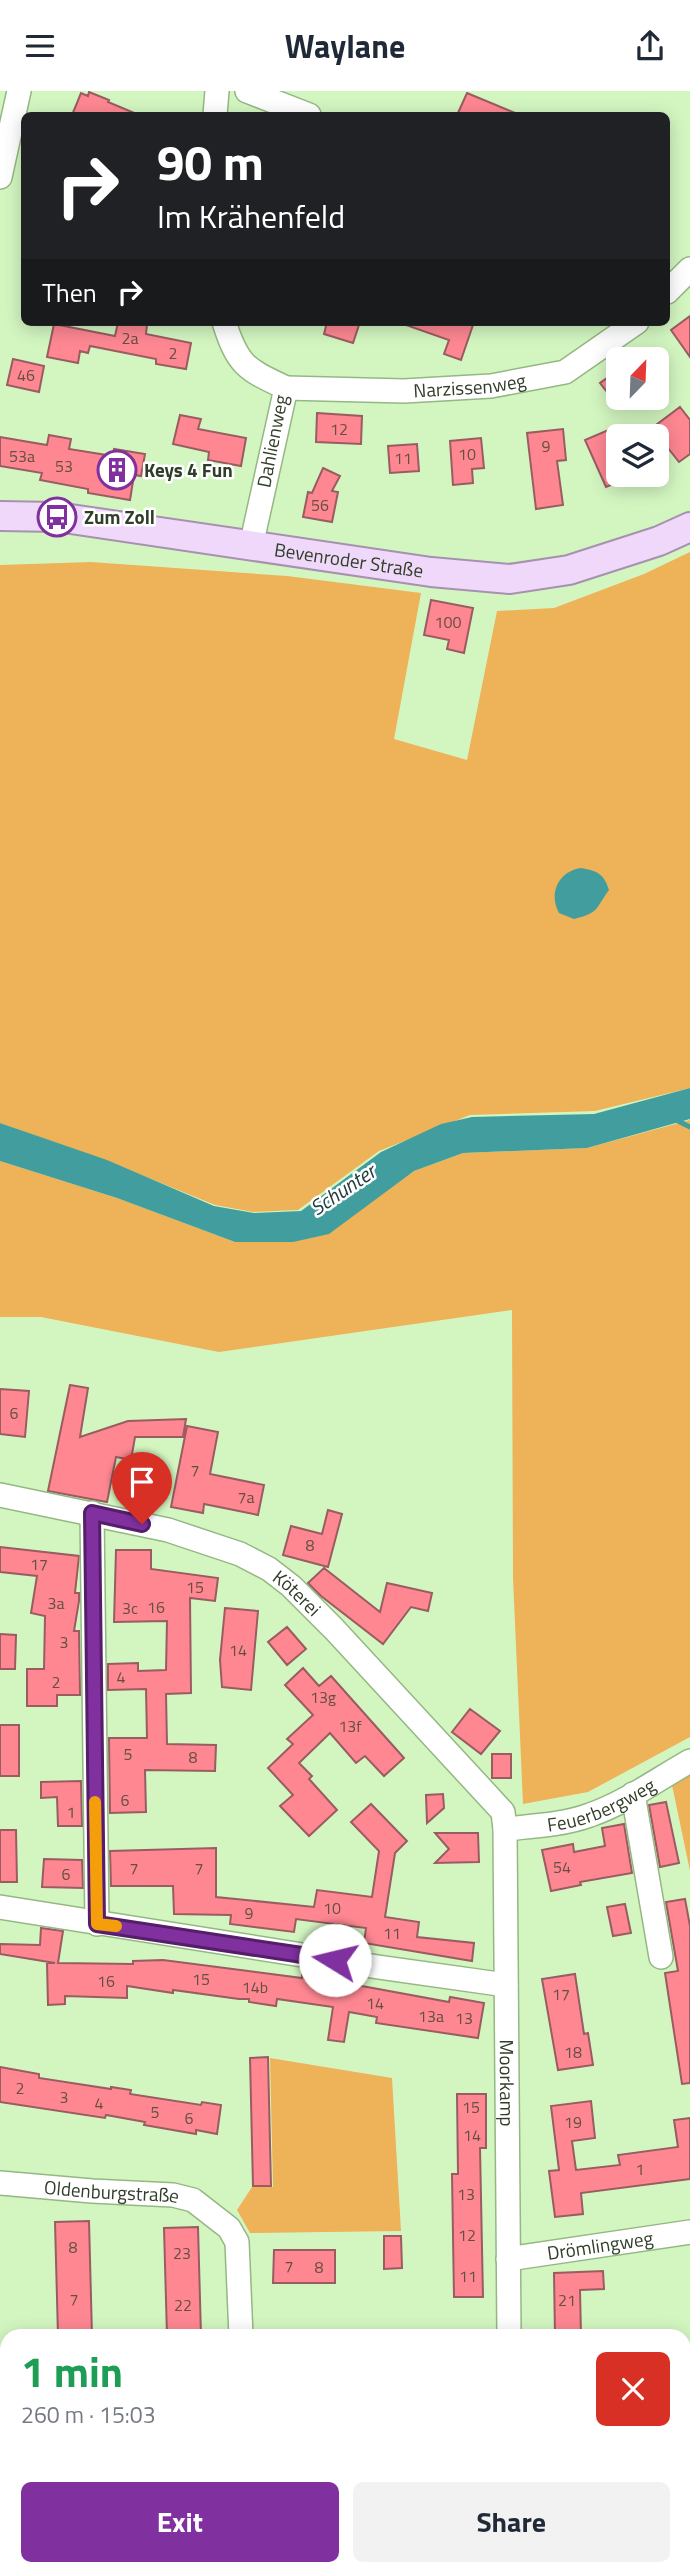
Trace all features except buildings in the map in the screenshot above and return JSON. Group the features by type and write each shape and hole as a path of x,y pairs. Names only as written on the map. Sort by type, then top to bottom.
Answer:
{"main road":[{"name":"Bevenroder Straße","path":"0,516 57,517 431,572 510,579 569,570 659,541 690,527"}],"street":[{"path":"0,177 19,91"},
{"path":"215,112 217,91"},
{"path":"247,91 301,112"},
{"path":"670,289 690,269"},
{"name":"Dahlienweg","path":"225,326 233,352 253,372 286,388 251,546"},
{"name":"Narzissenweg","path":"286,388 404,391 491,386 565,372 631,326"},
{"name":"Köterei","path":"0,1495 168,1530 240,1554 269,1569 291,1586 498,1806 503,1812 505,1829"},
{"path":"92,1513 97,1924"},
{"name":"Feuerbergweg","path":"505,1829 567,1822 591,1815 690,1761"},
{"path":"633,1794 661,1957"},
{"name":"Moorkamp","path":"505,1829 509,2329"},
{"path":"0,1907 506,1985"},
{"name":"Oldenburgstraße","path":"0,2183 173,2195 193,2200 229,2228 237,2242 241,2329"},
{"name":"Drömlingweg","path":"508,2259 690,2232"}],"shaded area":[{"path":"690,552 690,1088 595,1111 470,1115 379,1151 298,1210 253,1212 215,1205 107,1161 0,1123 0,565 91,562 287,576 421,593 394,739 467,760 497,611 554,608 644,574"},
{"path":"690,1120 690,1737 588,1792 523,1804 513,1578 512,1310 219,1352 41,1317 0,1317 0,1161 117,1198 235,1242 396,1183 414,1171 463,1153 587,1148"},
{"path":"690,1775 690,1871 672,1785"},
{"path":"270,2058 392,2078 401,2231 250,2233 237,2210 252,2187 273,2187"}],"water":[{"path":"581,868 600,874 609,890 593,912 574,919 559,913 555,891 561,878"},
{"name":"Schunter","path":"690,1088 690,1119 587,1148 463,1153 414,1171 329,1234 293,1242 235,1242 117,1198 0,1161 0,1123 107,1160 214,1206 254,1213 301,1211 381,1152 441,1124 472,1117 594,1114"}],"waterway":[{"path":"674,1119 690,1127"}],"slow traffic":[{"path":"95,1802 97,1924 116,1926"}],"place":[{"name":"Keys 4 Fun","path":"117,470"},
{"name":"Zum Zoll","path":"57,517"}],"route":[{"path":"142,1524 92,1513 97,1924 335,1960"}]}
